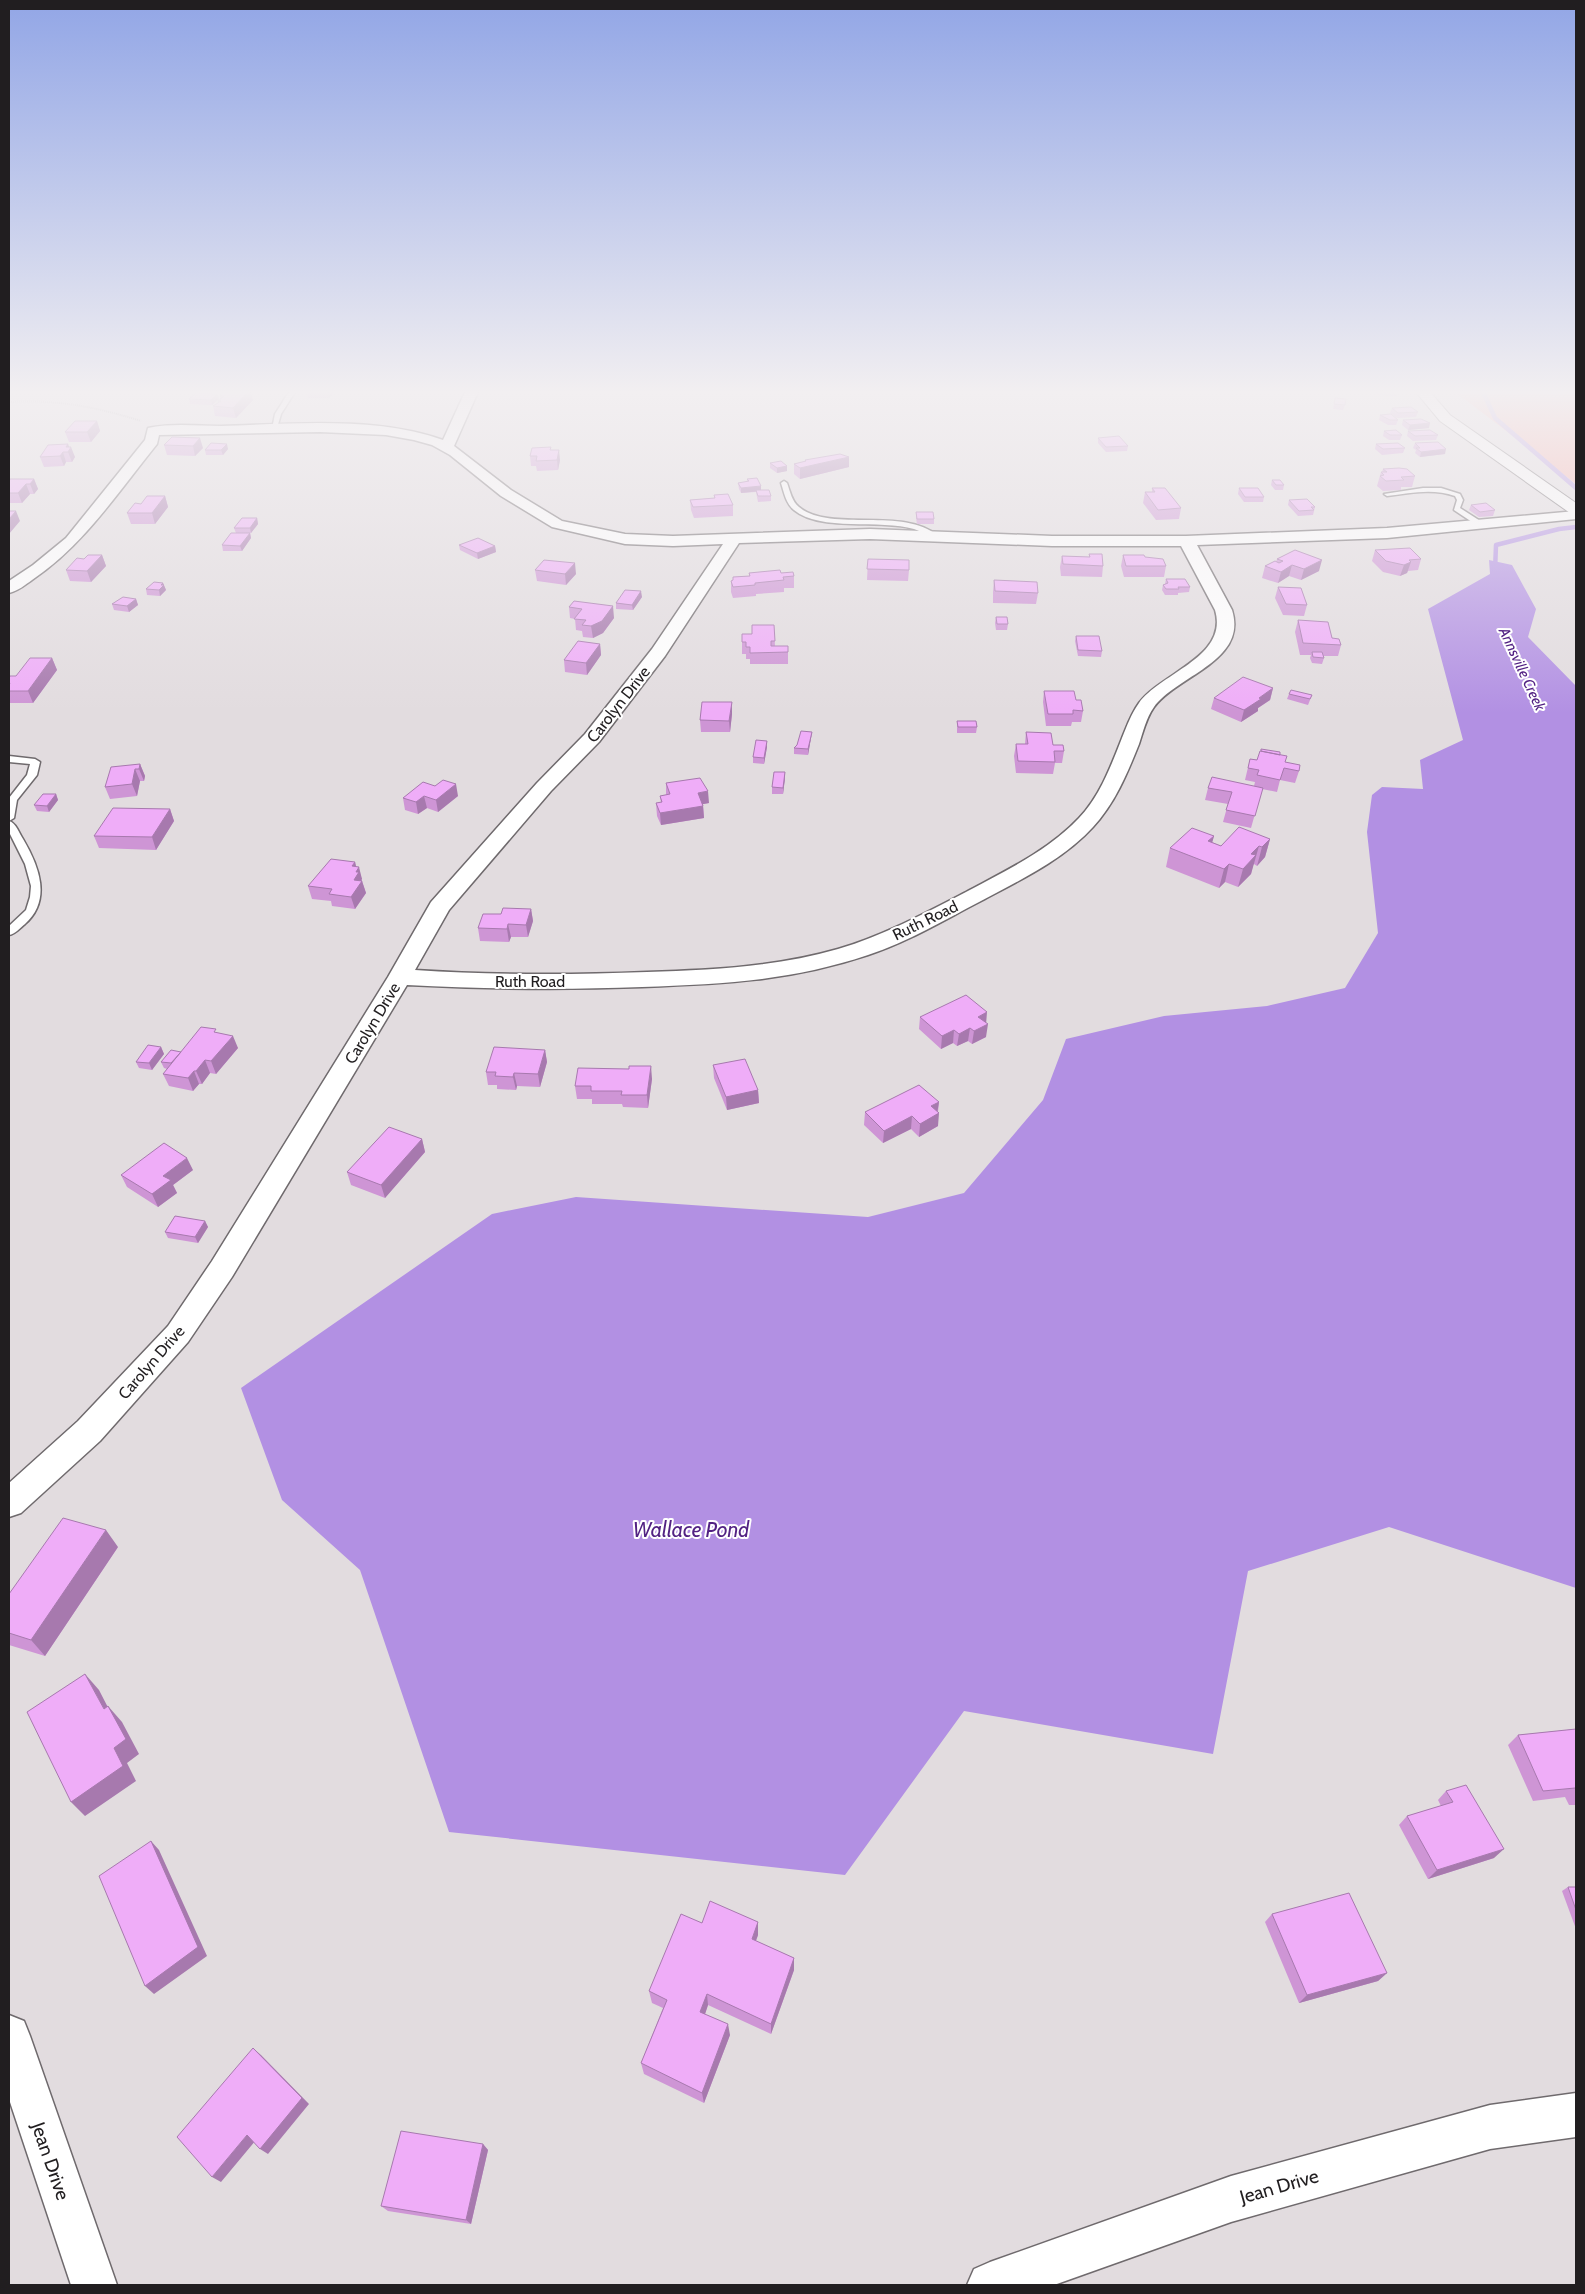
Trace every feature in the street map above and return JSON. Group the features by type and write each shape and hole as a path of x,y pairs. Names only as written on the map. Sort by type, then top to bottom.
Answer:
{"highway":[{"path":"1559,499 1576,510"}],"street":[{"path":"9,588 39,568 71,541 105,499"},
{"path":"515,499 557,524 625,539 673,541 870,534 1052,541 1186,541 1387,532 1576,515"},
{"name":"Carolyn Drive","path":"9,1504 89,1430 178,1334 222,1269 400,977 439,907 544,787 592,738 659,652 733,540"},
{"name":"Ruth Road","path":"400,977 460,981 574,981 705,977 771,972 846,954 906,931 1053,853 1106,800 1144,708 1159,691 1197,666 1220,644 1226,633 1228,619 1225,612 1186,541"},
{"name":"Jean Drive","path":"9,2036 94,2285"},
{"name":"Jean Drive","path":"990,2285 1231,2200 1490,2127 1576,2115"}],"lane":[{"path":"791,499 794,507 805,515 826,519 888,522 918,527 934,536"},
{"path":"1460,499 1456,509 1481,524"},
{"path":"9,759 35,762 32,775 12,800 9,818"},
{"path":"9,824 22,845 36,887 33,908 9,932"}],"water":[{"name":"Wallace Pond","path":"1489,560 1512,565 1536,609 1528,637 1576,686 1576,1588 1389,1527 1248,1571 1213,1754 964,1711 845,1875 449,1832 360,1570 282,1500 241,1388 492,1214 576,1197 868,1217 964,1193 1043,1100 1066,1039 1164,1016 1267,1006 1345,988 1378,933 1367,832 1372,795 1382,787 1423,789 1420,760 1463,740 1428,609 1490,574"}],"building":[{"path":"145,499 163,499 152,513 127,513 135,503 141,504"},
{"path":"730,499 733,505 693,507 690,500"},
{"path":"1150,499 1174,499 1181,508 1158,510"},
{"path":"1307,499 1315,507 1311,507 1314,510 1299,511 1289,500"},
{"path":"1486,503 1495,510 1480,512 1471,505"},
{"path":"9,511 16,511 9,519"},
{"path":"916,512 933,512 934,519 917,519"},
{"path":"242,518 257,518 250,528 234,528"},
{"path":"231,533 250,533 240,546 222,545"},
{"path":"478,538 495,546 477,553 459,545"},
{"path":"1410,548 1421,559 1409,560 1411,562 1404,565 1386,561 1375,550"},
{"path":"1295,550 1322,560 1304,569 1292,565 1281,572 1265,566 1275,561 1279,563 1283,561 1277,559"},
{"path":"1089,554 1102,554 1103,566 1063,564 1062,556 1090,557"},
{"path":"88,555 102,555 87,571 66,570 77,558 84,559"},
{"path":"1123,555 1144,555 1145,557 1163,559 1166,566 1126,566"},
{"path":"868,559 909,560 909,570 867,569"},
{"path":"544,560 575,563 565,574 535,570"},
{"path":"780,570 781,573 793,572 794,576 783,577 784,580 733,587 731,581 733,577 750,576 749,573"},
{"path":"1166,579 1185,579 1190,587 1166,589 1163,585 1168,583"},
{"path":"994,580 1037,582 1038,593 995,591"},
{"path":"154,582 163,583 161,585 164,585 159,590 146,589"},
{"path":"1278,587 1301,588 1307,605 1286,604"},
{"path":"625,590 641,591 632,605 616,603"},
{"path":"123,597 136,599 127,606 112,604"},
{"path":"574,601 613,606 602,621 591,626 582,625 586,620 574,619 582,609 569,607"},
{"path":"996,617 1007,617 1008,624 997,624"},
{"path":"1298,620 1328,622 1332,638 1339,639 1341,645 1303,643"},
{"path":"752,625 774,625 775,641 771,641 771,646 788,646 788,652 750,653 750,647 746,647 746,642 742,642 742,634 752,634"},
{"path":"1076,636 1099,636 1102,651 1078,650"},
{"path":"578,641 600,644 586,663 564,660"},
{"path":"1312,652 1322,652 1324,658 1313,657"},
{"path":"30,658 52,658 28,691 9,691 10,676 16,676"},
{"path":"1243,677 1273,688 1259,698 1261,699 1244,710 1214,698"},
{"path":"1291,690 1312,695 1310,699 1289,694"},
{"path":"1044,691 1074,691 1076,700 1081,700 1083,711 1073,710 1073,714 1048,714"},
{"path":"702,702 732,702 729,721 700,720"},
{"path":"957,721 976,721 977,727 958,727"},
{"path":"801,731 812,732 808,749 794,748 797,745"},
{"path":"1026,732 1051,733 1053,745 1063,745 1064,751 1054,751 1055,762 1018,761 1016,744 1028,744"},
{"path":"756,740 767,741 764,758 753,757"},
{"path":"1261,749 1280,752 1280,755 1261,751"},
{"path":"1260,751 1287,756 1285,762 1300,765 1299,771 1284,768 1280,780 1257,775 1259,770 1248,768 1250,759 1257,760"},
{"path":"140,764 139,769 135,769 132,784 105,787 111,767"},
{"path":"774,772 785,772 783,788 772,787"},
{"path":"1212,777 1263,788 1255,816 1226,810 1232,792 1208,788"},
{"path":"700,778 708,791 698,793 703,806 660,813 656,803 662,802 660,796 670,794 666,783"},
{"path":"443,780 456,784 436,800 424,796 416,802 403,798 423,782 435,786"},
{"path":"43,794 56,794 47,806 34,805"},
{"path":"113,808 170,809 152,837 94,836"},
{"path":"1239,827 1270,839 1251,854 1256,855 1243,869 1229,864 1224,869 1170,848 1192,828 1214,836 1208,841 1221,846"},
{"path":"331,859 355,862 352,866 359,867 356,872 359,872 354,880 362,881 351,897 329,894 332,889 308,886"},
{"path":"503,908 531,909 526,925 508,924 507,929 478,928 483,914 501,914"},
{"path":"966,995 987,1012 978,1017 988,1024 974,1031 970,1028 959,1034 954,1030 942,1036 920,1017"},
{"path":"201,1027 216,1029 214,1032 233,1036 211,1061 205,1060 188,1078 163,1074"},
{"path":"148,1045 161,1047 149,1063 136,1062"},
{"path":"494,1047 545,1050 538,1074 514,1073 513,1077 495,1076 496,1072 486,1072"},
{"path":"171,1050 181,1052 171,1063 161,1062"},
{"path":"745,1059 758,1090 726,1097 713,1065"},
{"path":"629,1066 651,1066 647,1095 621,1095 622,1091 591,1091 591,1086 575,1086 578,1068 629,1069"},
{"path":"919,1085 939,1102 931,1106 939,1113 920,1124 912,1116 884,1131 865,1112"},
{"path":"389,1127 422,1139 381,1185 347,1172"},
{"path":"164,1143 187,1158 163,1176 171,1180 152,1194 121,1175"},
{"path":"175,1216 205,1221 195,1237 165,1232"},
{"path":"63,1518 106,1530 31,1640 9,1633 9,1594"},
{"path":"85,1674 104,1709 108,1706 126,1739 114,1748 123,1766 71,1802 27,1712"},
{"path":"1576,1729 1576,1789 1543,1791 1518,1735"},
{"path":"1466,1785 1504,1849 1437,1870 1407,1816 1453,1802 1446,1791"},
{"path":"151,1841 198,1947 145,1986 99,1876"},
{"path":"1568,1887 1576,1887 1576,1910"},
{"path":"1349,1893 1387,1973 1307,1995 1272,1914"},
{"path":"710,1901 758,1922 752,1939 794,1958 771,2024 707,1994 700,2012 728,2024 702,2093 641,2063 667,2000 649,1991 681,1914 702,1923"},
{"path":"253,2048 302,2098 260,2149 247,2135 212,2177 177,2137"},
{"path":"401,2131 483,2144 466,2220 381,2206"}],"waterway":[{"name":"Annsville Creek","path":"1495,571 1496,545 1559,529 1576,527"}]}
